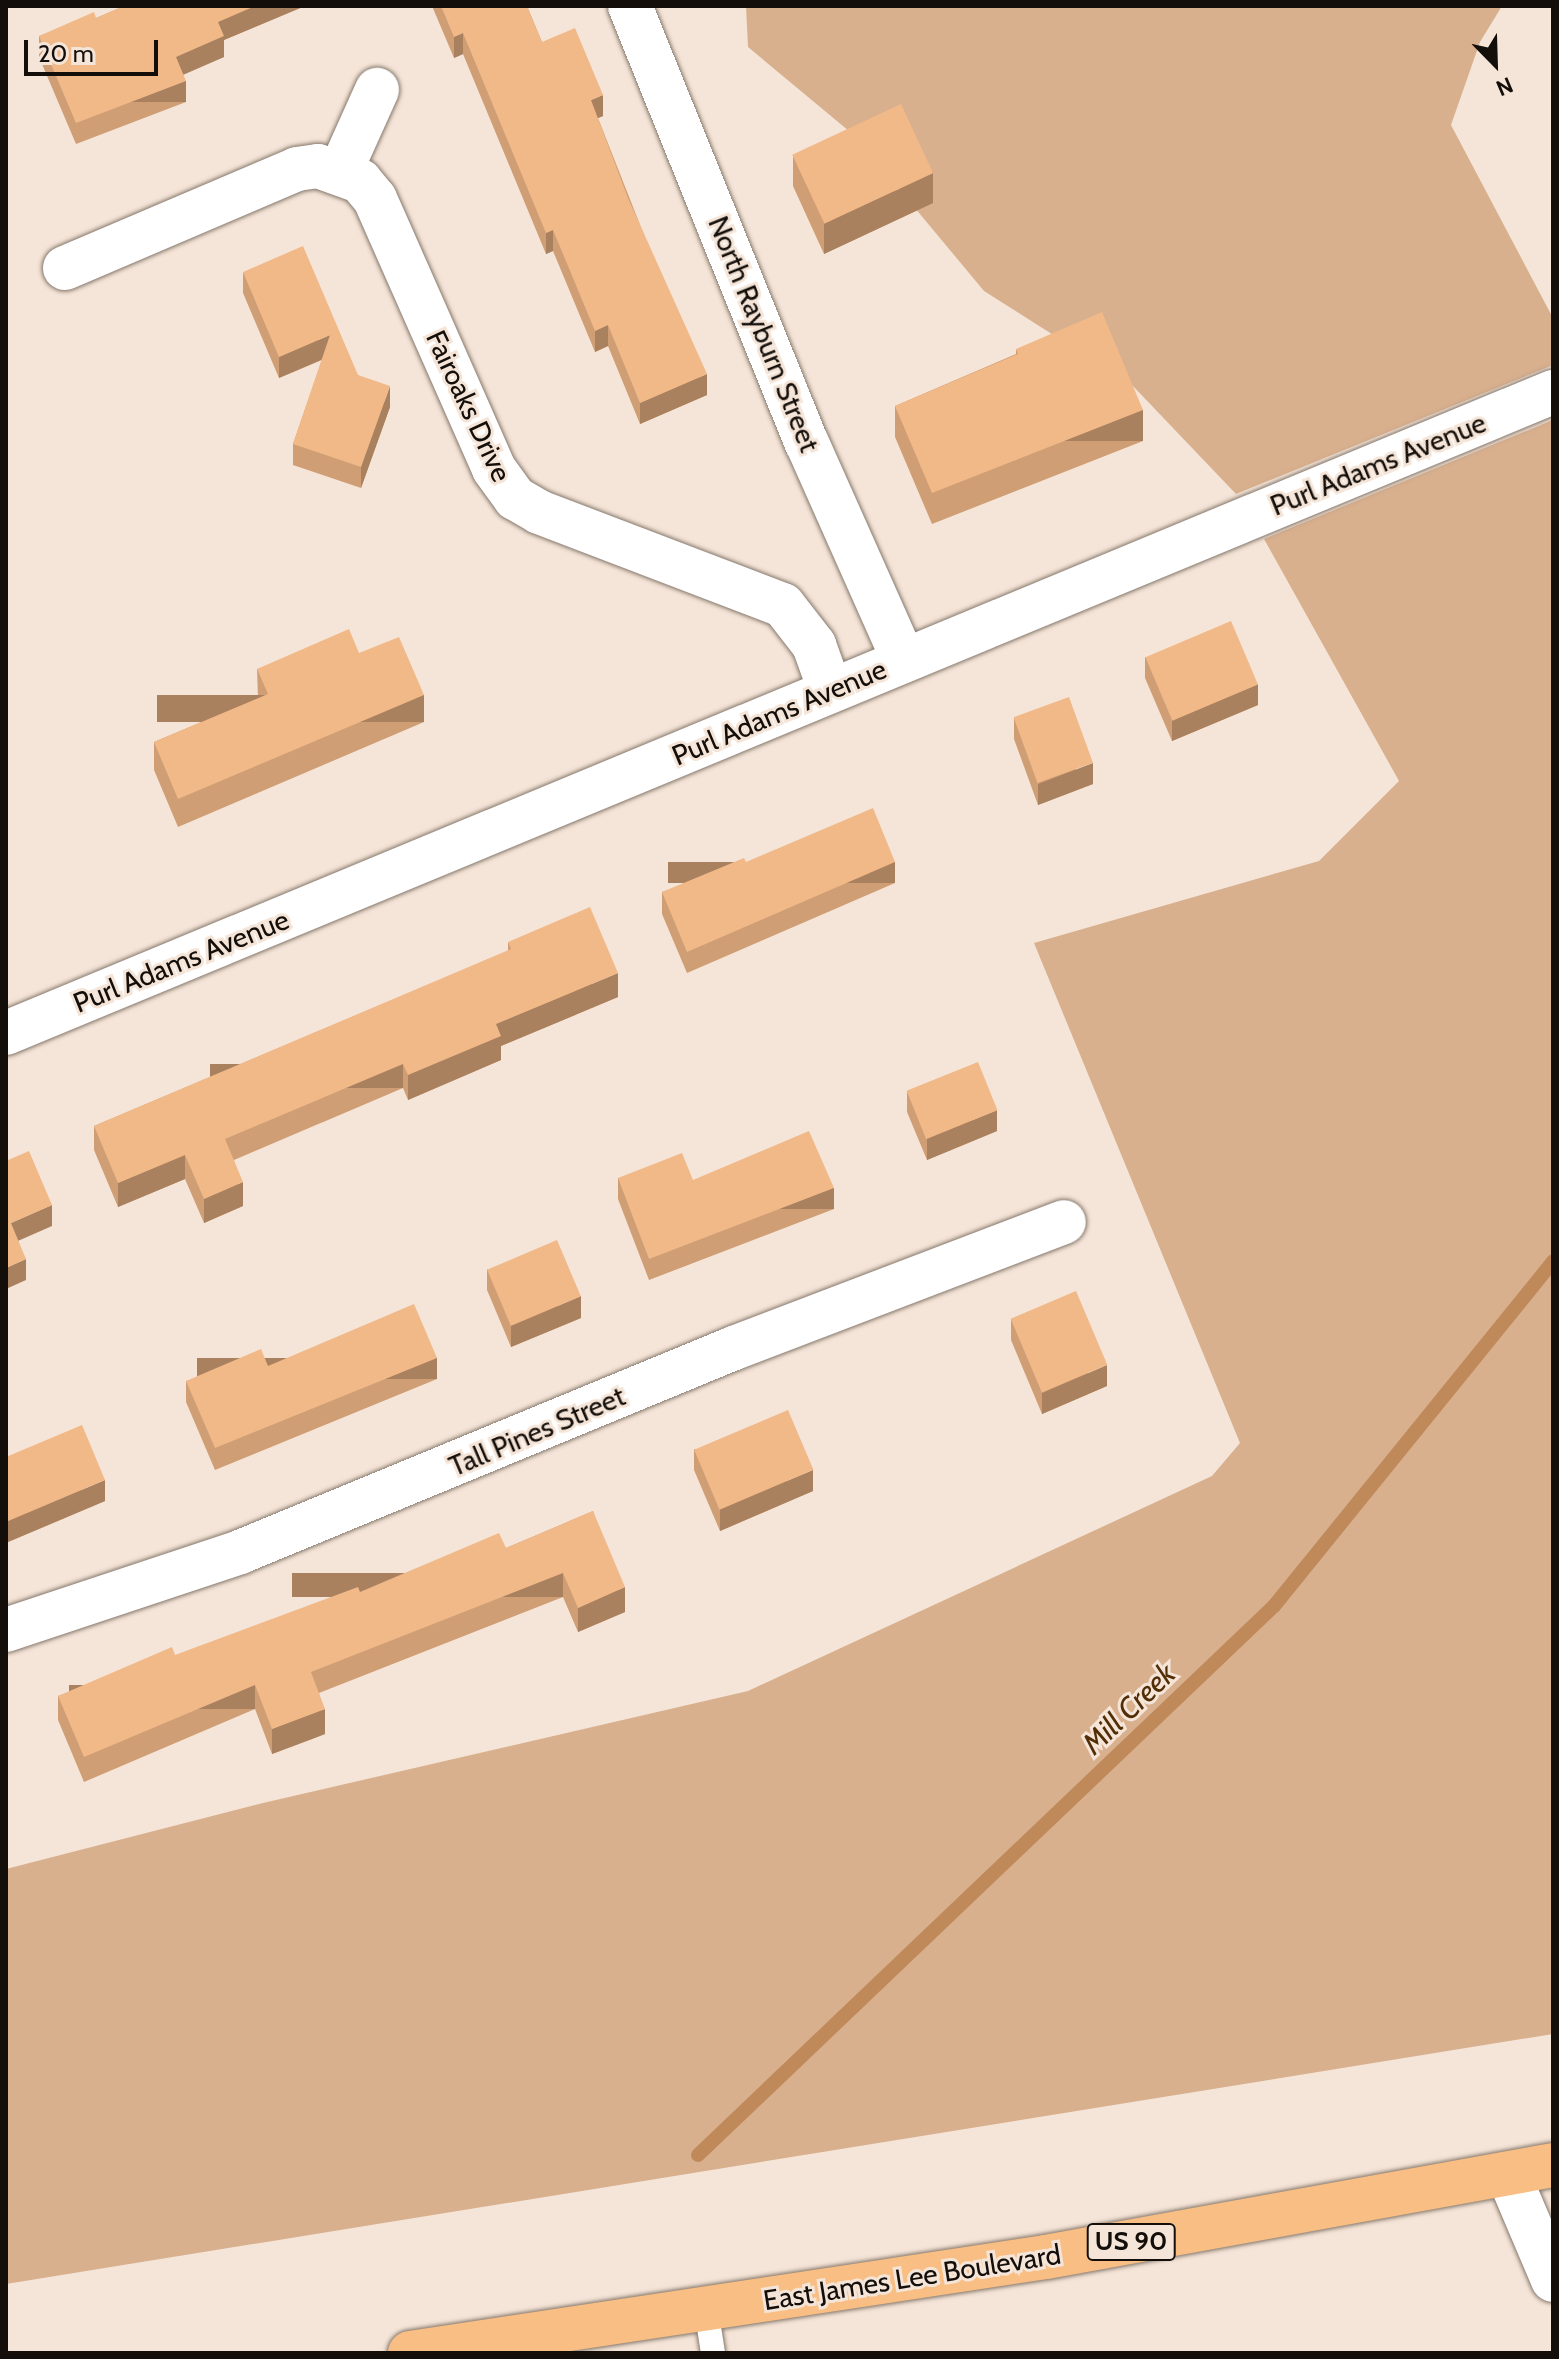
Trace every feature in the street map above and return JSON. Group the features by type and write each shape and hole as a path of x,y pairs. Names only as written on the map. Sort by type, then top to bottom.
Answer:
{"main road":[{"name":"East James Lee Boulevard","path":"410,2353 1046,2257 1553,2165"}],"street":[{"name":"North Rayburn Street","path":"630,6 807,443 903,659"},
{"path":"65,268 297,169 341,170 377,90"},
{"name":"Fairoaks Drive","path":"341,170 360,181 375,199 494,469 515,498 539,512 771,598 797,619 827,677"},
{"name":"Purl Adams Avenue","path":"6,1033 827,677 903,659 1553,392"},
{"name":"Tall Pines Street","path":"6,1630 240,1552 734,1348 1064,1222"},
{"path":"1508,2174 1553,2280"}],"lane":[{"path":"706,2308 713,2353"}],"shaded area":[{"path":"746,6 1502,6 1480,42 1451,125 1553,318 1553,365 1236,494 1132,385 984,291 855,136 748,47"},
{"path":"1553,420 1553,2034 6,2284 6,1869 263,1803 748,1691 1212,1476 1240,1443 1034,943 1319,861 1399,781 1264,539"}],"building":[{"path":"124,6 255,6 218,22 224,36 176,57 186,81 76,123 39,36 94,12 96,18"},
{"path":"441,6 527,6 542,42 575,28 603,95 591,100 628,198 707,374 640,403 608,325 595,331 553,230 546,233 463,33 454,37"},
{"path":"901,104 933,173 824,224 792,155"},
{"path":"303,246 358,375 390,386 361,467 293,444 330,335 279,357 243,272"},
{"path":"1102,312 1143,410 932,493 895,406 1018,354 1016,349"},
{"path":"1231,621 1258,685 1172,721 1145,657"},
{"path":"349,629 359,653 399,637 424,695 178,799 154,742 268,694 257,669"},
{"path":"1069,697 1093,763 1037,783 1014,717"},
{"path":"873,808 895,862 687,952 662,892 744,858 746,862"},
{"path":"590,907 618,973 496,1024 501,1036 408,1075 403,1064 225,1139 243,1182 204,1199 185,1155 118,1183 94,1126 511,949 508,942"},
{"path":"978,1062 997,1110 926,1139 907,1091"},
{"path":"809,1131 834,1188 649,1259 618,1178 682,1153 693,1180"},
{"path":"29,1151 52,1205 11,1223 26,1259 6,1268 6,1161"},
{"path":"557,1240 581,1296 511,1326 487,1270"},
{"path":"1076,1291 1107,1365 1042,1392 1011,1319"},
{"path":"414,1304 437,1358 215,1448 186,1381 261,1349 268,1366"},
{"path":"788,1410 813,1470 720,1510 694,1450"},
{"path":"82,1425 105,1480 8,1521 6,1457"},
{"path":"593,1511 625,1587 578,1608 563,1573 311,1672 325,1709 272,1729 255,1685 84,1757 58,1696 172,1647 175,1655 358,1587 360,1592 499,1533 506,1548"}],"waterway":[{"name":"Mill Creek","path":"698,2155 1274,1606 1553,1261"}]}
